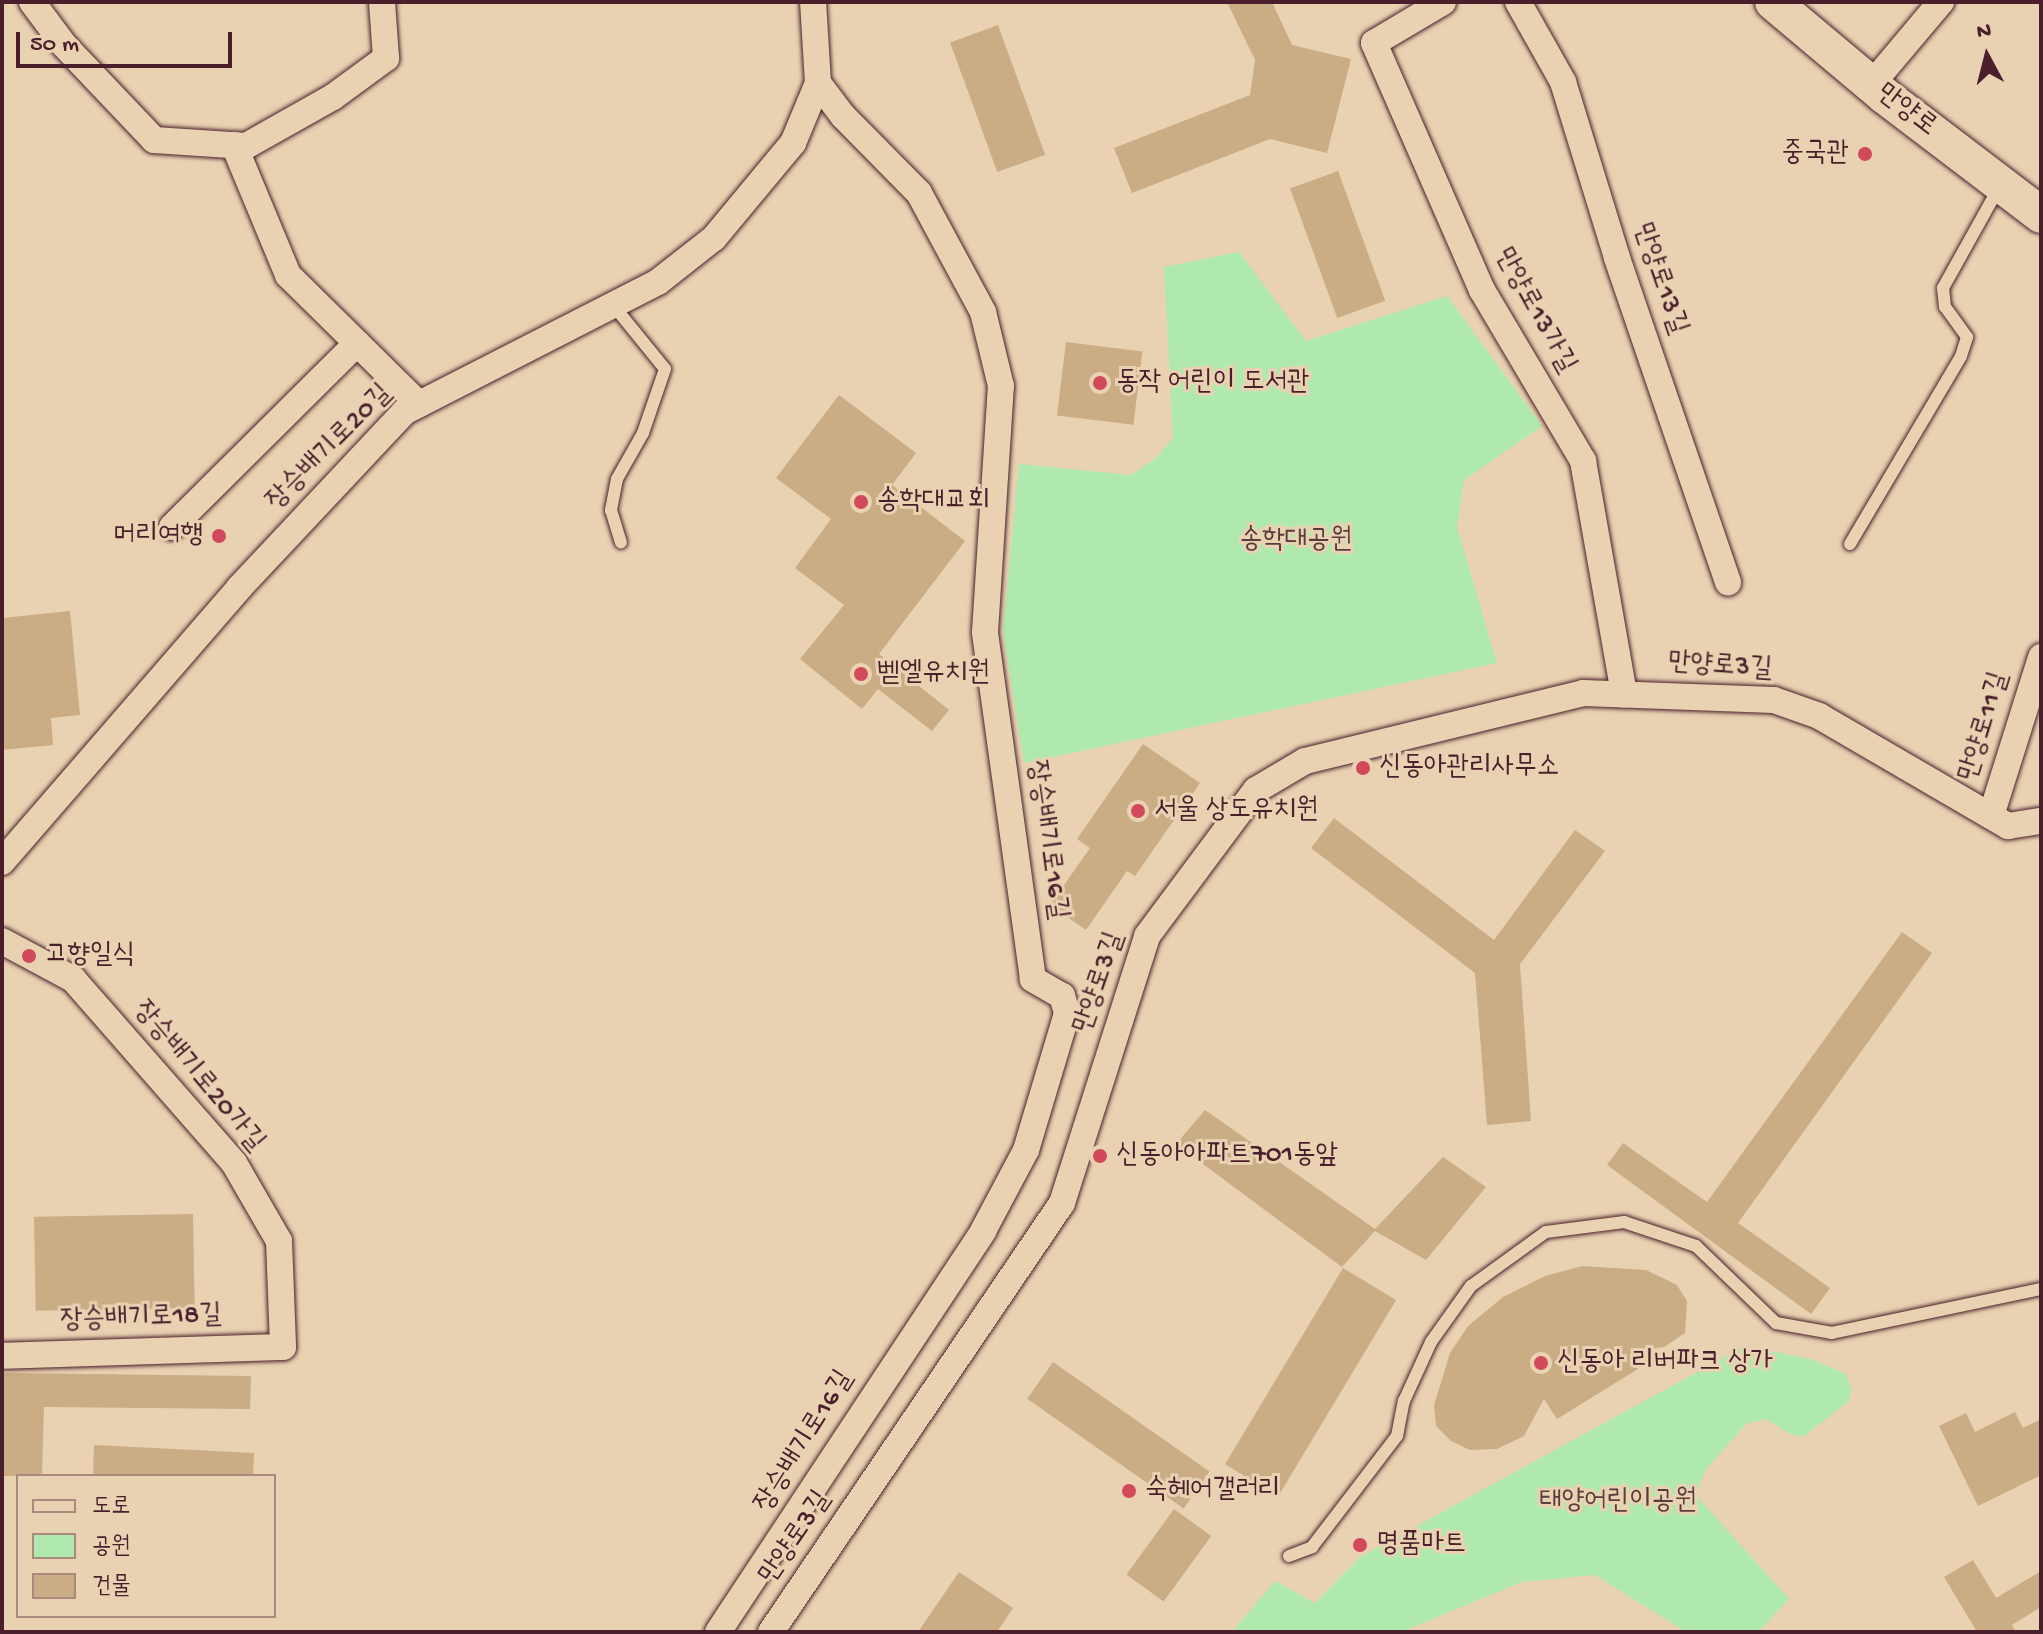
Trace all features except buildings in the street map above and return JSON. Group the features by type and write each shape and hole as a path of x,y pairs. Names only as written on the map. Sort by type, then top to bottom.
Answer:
{"street":[{"path":"32,2 64,45 154,140 246,146 333,97 386,58 382,2"},
{"path":"813,2 818,83"},
{"name":"만양로13가길","path":"1443,2 1374,43 1482,290 1583,461 1624,694"},
{"name":"만양로13길","path":"1518,2 1563,82 1617,258 1728,583"},
{"name":"만양로","path":"1773,2 1871,85 2041,215"},
{"path":"1871,85 1941,2"},
{"name":"장승배기로20길","path":"2,862 239,588 404,412 658,282 714,238 793,143 818,83"},
{"name":"장승배기로16길","path":"718,1632 983,1231 1026,1150 1067,1013 1062,996 1033,979 985,632 1001,386 983,312 919,193 843,116 818,83"},
{"path":"234,145 288,275 419,404"},
{"path":"172,527 357,343"},
{"name":"만양로11길","path":"1991,816 2041,657"},
{"name":"만양로3길","path":"771,1632 1062,1203 1147,936 1256,790 1305,761 1583,693 1624,694 1774,700 1819,716 2008,826 2041,821"},
{"name":"장승배기로20가길","path":"2,941 73,979 234,1163 279,1241 283,1347"},
{"name":"장승배기로18길","path":"2,1356 283,1347"}],"lane":[{"path":"1850,544 1961,356 1967,337 1945,307 1943,288 2002,183"},
{"path":"613,305 665,369 643,433 617,479 611,510 621,543"},
{"path":"1289,1556 1312,1547 1397,1436 1404,1401 1431,1342 1471,1286 1546,1232 1624,1222 1696,1246 1776,1323 1832,1333 2041,1289"}],"green space":[{"name":"송학대공원","path":"1239,252 1306,341 1447,296 1542,426 1464,480 1457,527 1497,663 1024,763 1003,631 1019,464 1131,475 1155,459 1173,438 1164,267"},
{"name":"태양어린이공원","path":"1745,1346 1811,1359 1846,1374 1852,1390 1848,1402 1804,1436 1792,1435 1766,1419 1746,1424 1706,1469 1695,1494 1789,1599 1758,1632 1686,1632 1595,1575 1522,1582 1401,1632 1232,1632 1275,1581 1315,1603 1360,1557"}],"place":[{"name":"중국관","path":"1865,154"},
{"name":"동작 어린이 도서관","path":"1100,383"},
{"name":"송학대교회","path":"861,502"},
{"name":"머리여행","path":"219,536"},
{"name":"벧엘유치원","path":"861,674"},
{"name":"신동아관리사무소","path":"1363,768"},
{"name":"서울 상도유치원","path":"1138,811"},
{"name":"고향일식","path":"29,956"},
{"name":"신동아아파트701동앞","path":"1100,1156"},
{"name":"신동아 리버파크 상가","path":"1541,1363"},
{"name":"숙헤어갤러리","path":"1129,1491"},
{"name":"명품마트","path":"1360,1545"}]}
